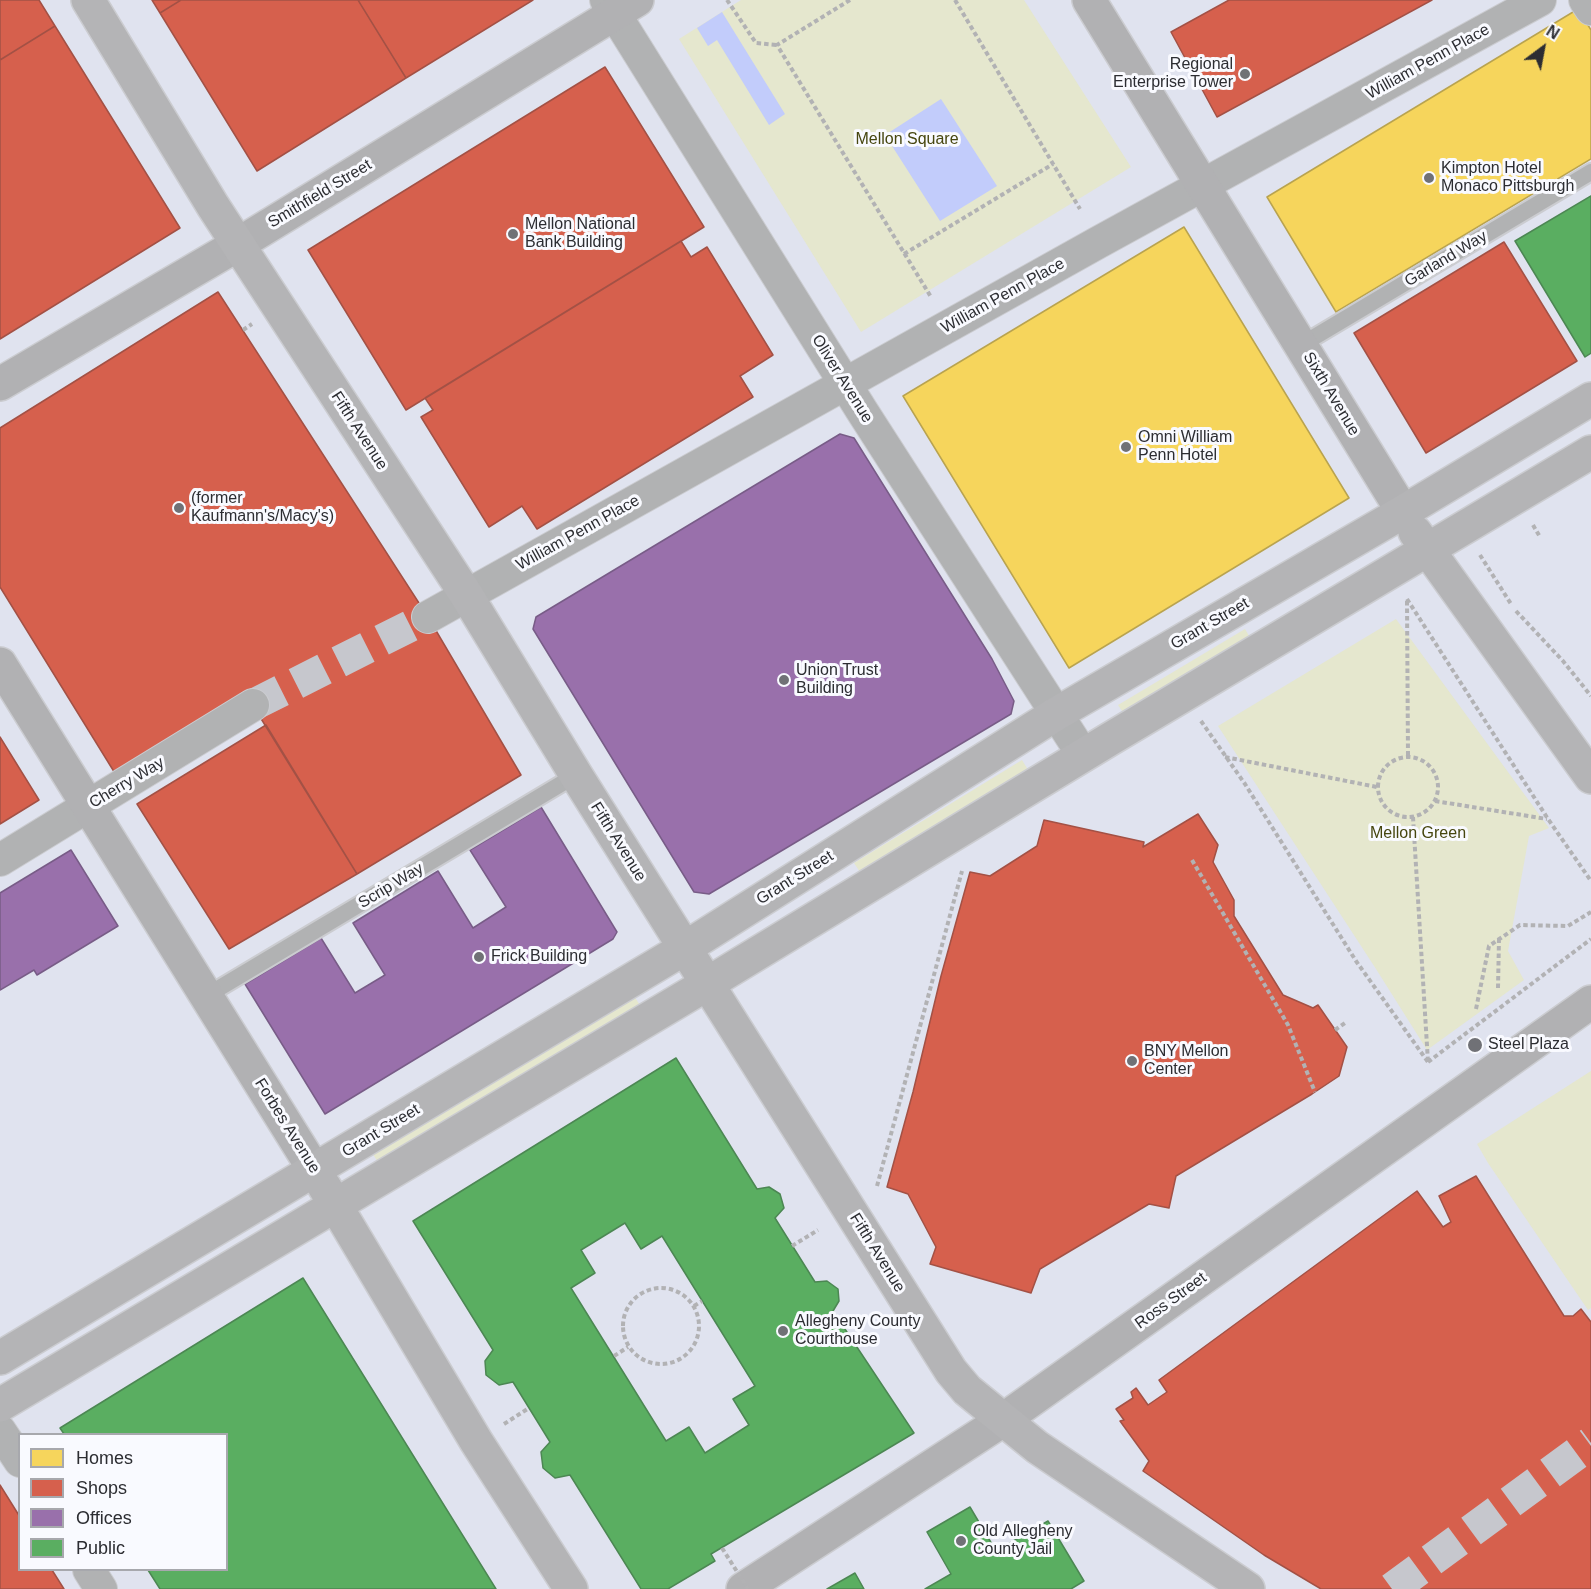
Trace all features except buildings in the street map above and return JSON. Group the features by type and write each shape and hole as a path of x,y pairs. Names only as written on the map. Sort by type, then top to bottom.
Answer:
{"main road":[{"name":"Fifth Avenue","path":"88,0 237,245 467,596 576,775 951,1371 967,1390 1037,1447 1248,1589"},
{"name":"Grant Street","path":"0,1358 685,948 1056,714 1591,399"},
{"path":"0,1405 707,984 1083,755 1591,452"},
{"name":"Sixth Avenue","path":"1402,512 1426,549 1591,777"},
{"name":"Forbes Avenue","path":"315,1171 476,1441 571,1589"}],"street":[{"name":"Sixth Avenue","path":"1089,0 1402,512"},
{"name":"William Penn Place","path":"467,596 1100,242 1540,0"},
{"path":"1585,0 1591,9"},
{"name":"Smithfield Street","path":"0,384 237,245 619,5"},
{"name":"Oliver Avenue","path":"619,5 845,384 1083,755"},
{"path":"428,617 467,596"},
{"name":"Forbes Avenue","path":"0,664 315,1171"},
{"name":"Cherry Way","path":"0,860 253,705"},
{"name":"Ross Street","path":"743,1589 1004,1420 1591,1002"},
{"path":"0,1431 18,1458"},
{"path":"90,1571 101,1589"}],"lane":[{"name":"Garland Way","path":"1301,345 1591,172"},
{"name":"Scrip Way","path":"206,996 576,775"}],"path":[{"path":"727,0 756,43 777,45 850,0"},
{"path":"955,0 1080,209"},
{"path":"777,45 931,297"},
{"path":"904,254 1053,164"},
{"path":"1523,527 1532,522 1540,537"},
{"path":"1488,548 1479,554 1515,610 1563,661 1591,696"},
{"path":"1397,605 1407,599"},
{"path":"1407,599 1408,756"},
{"path":"1407,599 1548,819 1591,881"},
{"path":"1200,720 1245,784 1356,961 1428,1062"},
{"path":"1408,756 1418,758 1432,769 1437,779 1438,790 1435,801 1426,811 1413,817 1398,816 1389,811 1381,803 1377,787 1382,770 1394,759 1408,756"},
{"path":"1225,757 1377,787"},
{"path":"1435,801 1548,819"},
{"path":"1413,817 1428,1062"},
{"path":"1192,860 1288,1024 1315,1092"},
{"path":"877,1185 962,871"},
{"path":"1476,1009 1489,946 1520,925 1568,926 1591,912"},
{"path":"1498,988 1499,939"},
{"path":"1428,1062 1591,939"},
{"path":"1335,1030 1345,1023"},
{"path":"792,1246 818,1230"},
{"path":"652,1288 670,1289 686,1297 694,1306 699,1319 699,1332 695,1344 687,1355 675,1362 662,1365 650,1363 628,1347 623,1336 622,1324 631,1301 640,1294 652,1288"},
{"path":"694,1306 702,1301"},
{"path":"614,1356 628,1347"},
{"path":"504,1424 529,1408"},
{"path":"722,1548 748,1589"}],"shaded area":[{"path":"0,0 1591,0 1591,1589 0,1589"}],"green space":[{"name":"Mellon Square","path":"741,0 1024,0 1131,167 861,332 679,39"},
{"name":"Mellon Green","path":"1396,619 1549,828 1529,836 1508,951 1524,980 1427,1050 1218,726"},
{"path":"1245,629 1252,641 1126,717 1118,705"},
{"path":"1022,760 1030,773 862,875 854,863"},
{"path":"633,994 641,1007 379,1164 371,1151"},
{"path":"1591,1071 1591,1308 1588,1310 1477,1144"}],"water":[{"path":"722,12 785,114 769,125 717,40 708,46 697,28"},
{"path":"941,99 997,186 940,221 885,135"}],"tunnel":[{"path":"253,705 428,617"},
{"path":"1392,1589 1591,1443"}],"place":[{"name":"Regional Enterprise Tower","path":"1245,74"},
{"name":"Kimpton Hotel Monaco Pittsburgh","path":"1429,178"},
{"name":"Mellon National Bank Building","path":"513,234"},
{"name":"Omni William Penn Hotel","path":"1126,447"},
{"name":"(former Kaufmann's/Macy's)","path":"179,508"},
{"name":"Union Trust Building","path":"784,680"},
{"name":"Frick Building","path":"479,957"},
{"name":"Steel Plaza","path":"1475,1045"},
{"name":"BNY Mellon Center","path":"1132,1061"},
{"name":"Allegheny County Courthouse","path":"783,1331"},
{"name":"Old Allegheny County Jail","path":"961,1541"}]}
